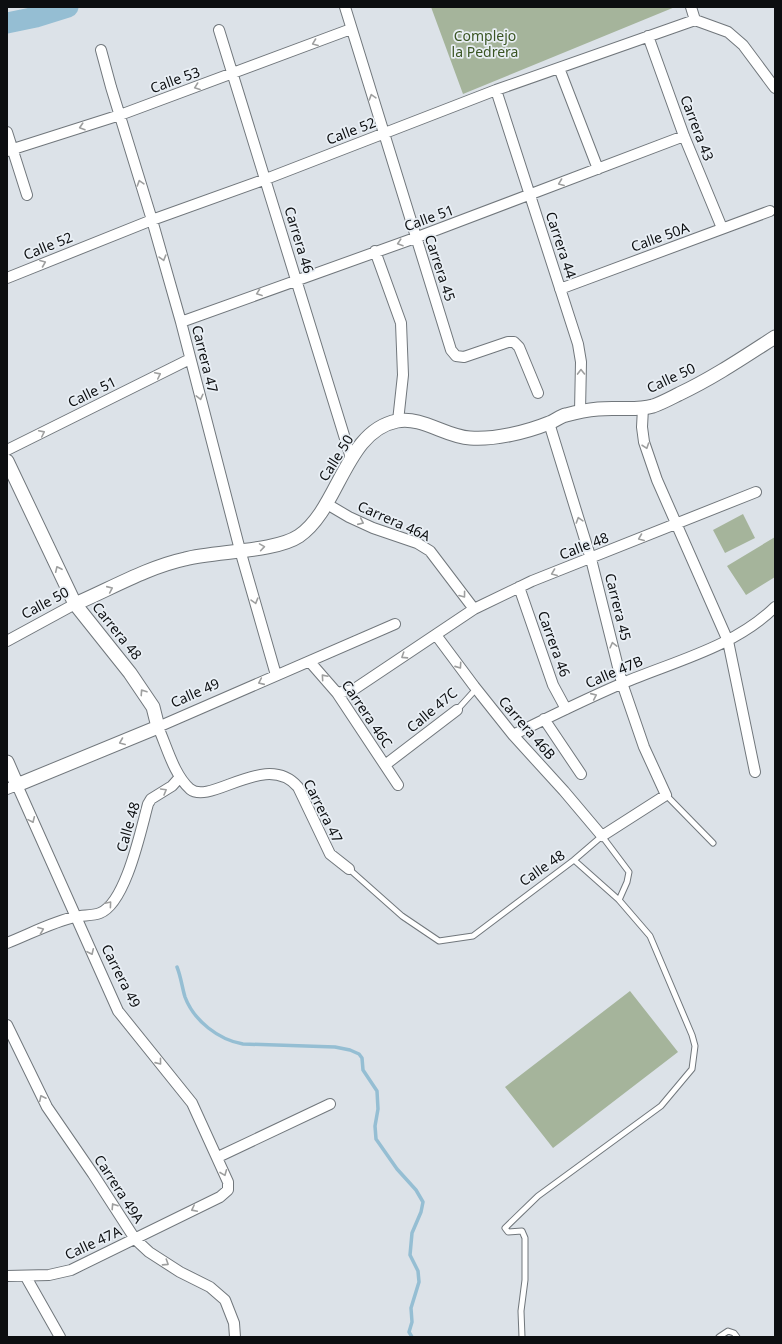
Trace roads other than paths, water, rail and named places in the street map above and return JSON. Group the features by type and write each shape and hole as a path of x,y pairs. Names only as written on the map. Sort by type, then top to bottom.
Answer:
{"street":[{"name":"Carrera 45","path":"345,7 451,350 456,356 464,356 508,342 514,342 520,347 538,393"},
{"path":"691,7 695,20 728,32 742,45 775,88"},
{"name":"Calle 52","path":"7,278 152,220 266,179 496,90 695,20"},
{"name":"Calle 53","path":"10,150 120,115 352,29"},
{"name":"Carrera 46","path":"219,30 351,458"},
{"name":"Carrera 43","path":"648,36 684,136 722,228"},
{"name":"Carrera 47","path":"101,50 181,322 240,550 276,675"},
{"path":"559,68 598,169"},
{"name":"Carrera 44","path":"496,90 578,344 581,362 580,411"},
{"path":"7,132 10,150 27,195"},
{"name":"Calle 51","path":"181,322 375,251 416,238 684,136"},
{"name":"Calle 50A","path":"560,289 770,211"},
{"path":"375,251 401,323 403,374 398,421"},
{"name":"Calle 50","path":"7,641 75,604 166,565 186,558 282,544 299,536 313,523 327,504 351,458 368,438 382,426 398,421 415,421 447,434 470,438 497,437 549,423 563,416 580,411 643,408 655,405 692,388 731,366 775,337"},
{"name":"Calle 51","path":"7,450 190,360"},
{"path":"643,408 642,427 644,442 657,480 728,641 755,772"},
{"name":"Carrera 45","path":"549,423 591,559 622,683 644,747 666,795"},
{"name":"Carrera 48","path":"7,461 75,604 130,672 153,707 158,727 180,777"},
{"name":"Calle 48","path":"337,693 353,690 474,609 519,587 756,492"},
{"name":"Carrera 46A","path":"327,504 349,517 373,528 417,543 430,551 474,609"},
{"name":"Carrera 46","path":"519,587 553,685 566,708"},
{"name":"Calle 47B","path":"512,735 566,708 622,683 728,641 764,618 775,607"},
{"name":"Calle 49","path":"12,787 158,727 395,624"},
{"name":"Carrera 46B","path":"436,635 512,735 564,791 602,836"},
{"name":"Carrera 46C","path":"310,662 337,693 398,785"},
{"name":"Calle 47C","path":"385,765 457,710"},
{"path":"544,719 581,774"},
{"name":"Carrera 49","path":"7,762 12,787 75,917 118,1011 192,1103 218,1157 228,1182 228,1190"},
{"name":"Carrera 47","path":"180,777 191,790 205,793 262,774 292,779 298,787 330,854 349,869"},
{"name":"Calle 48","path":"7,943 75,917 100,913 108,906 122,888 130,868 148,804 151,799 172,786 180,777"},
{"path":"602,836 666,795"},
{"name":"Carrera 49A","path":"7,1025 47,1107 135,1239 149,1252 180,1272 210,1287 225,1300 234,1323 235,1337"},
{"path":"218,1157 330,1104"},
{"name":"Calle 47A","path":"7,1276 26,1277 49,1275 71,1270 220,1197 228,1190"},
{"path":"26,1277 60,1337"}],"lane":[{"name":"Calle 47C","path":"457,710 476,689"},
{"path":"666,795 713,843"},
{"path":"574,860 602,836 629,872 627,882 619,900"},
{"name":"Calle 48","path":"349,869 402,916 439,941 473,936 574,860 619,900 650,936 692,1035 695,1046 692,1069 660,1106 538,1196 505,1228 508,1232 522,1232 525,1238 525,1280 522,1311 522,1337"},
{"path":"719,1337 728,1331 734,1333 738,1337"}],"waterway":[{"path":"7,23 36,17 68,7"},
{"path":"177,967 189,1006 194,1014 216,1034 234,1042 243,1044 335,1047 350,1050 359,1054 362,1058 363,1070 377,1091 378,1109 375,1126 376,1139 397,1169 416,1190 423,1202 421,1212 412,1233 410,1255 418,1271 419,1282 411,1308 412,1322 409,1332 412,1337"}],"park label":[{"name":"Complejo la Pedrera","path":"485,44"}]}
